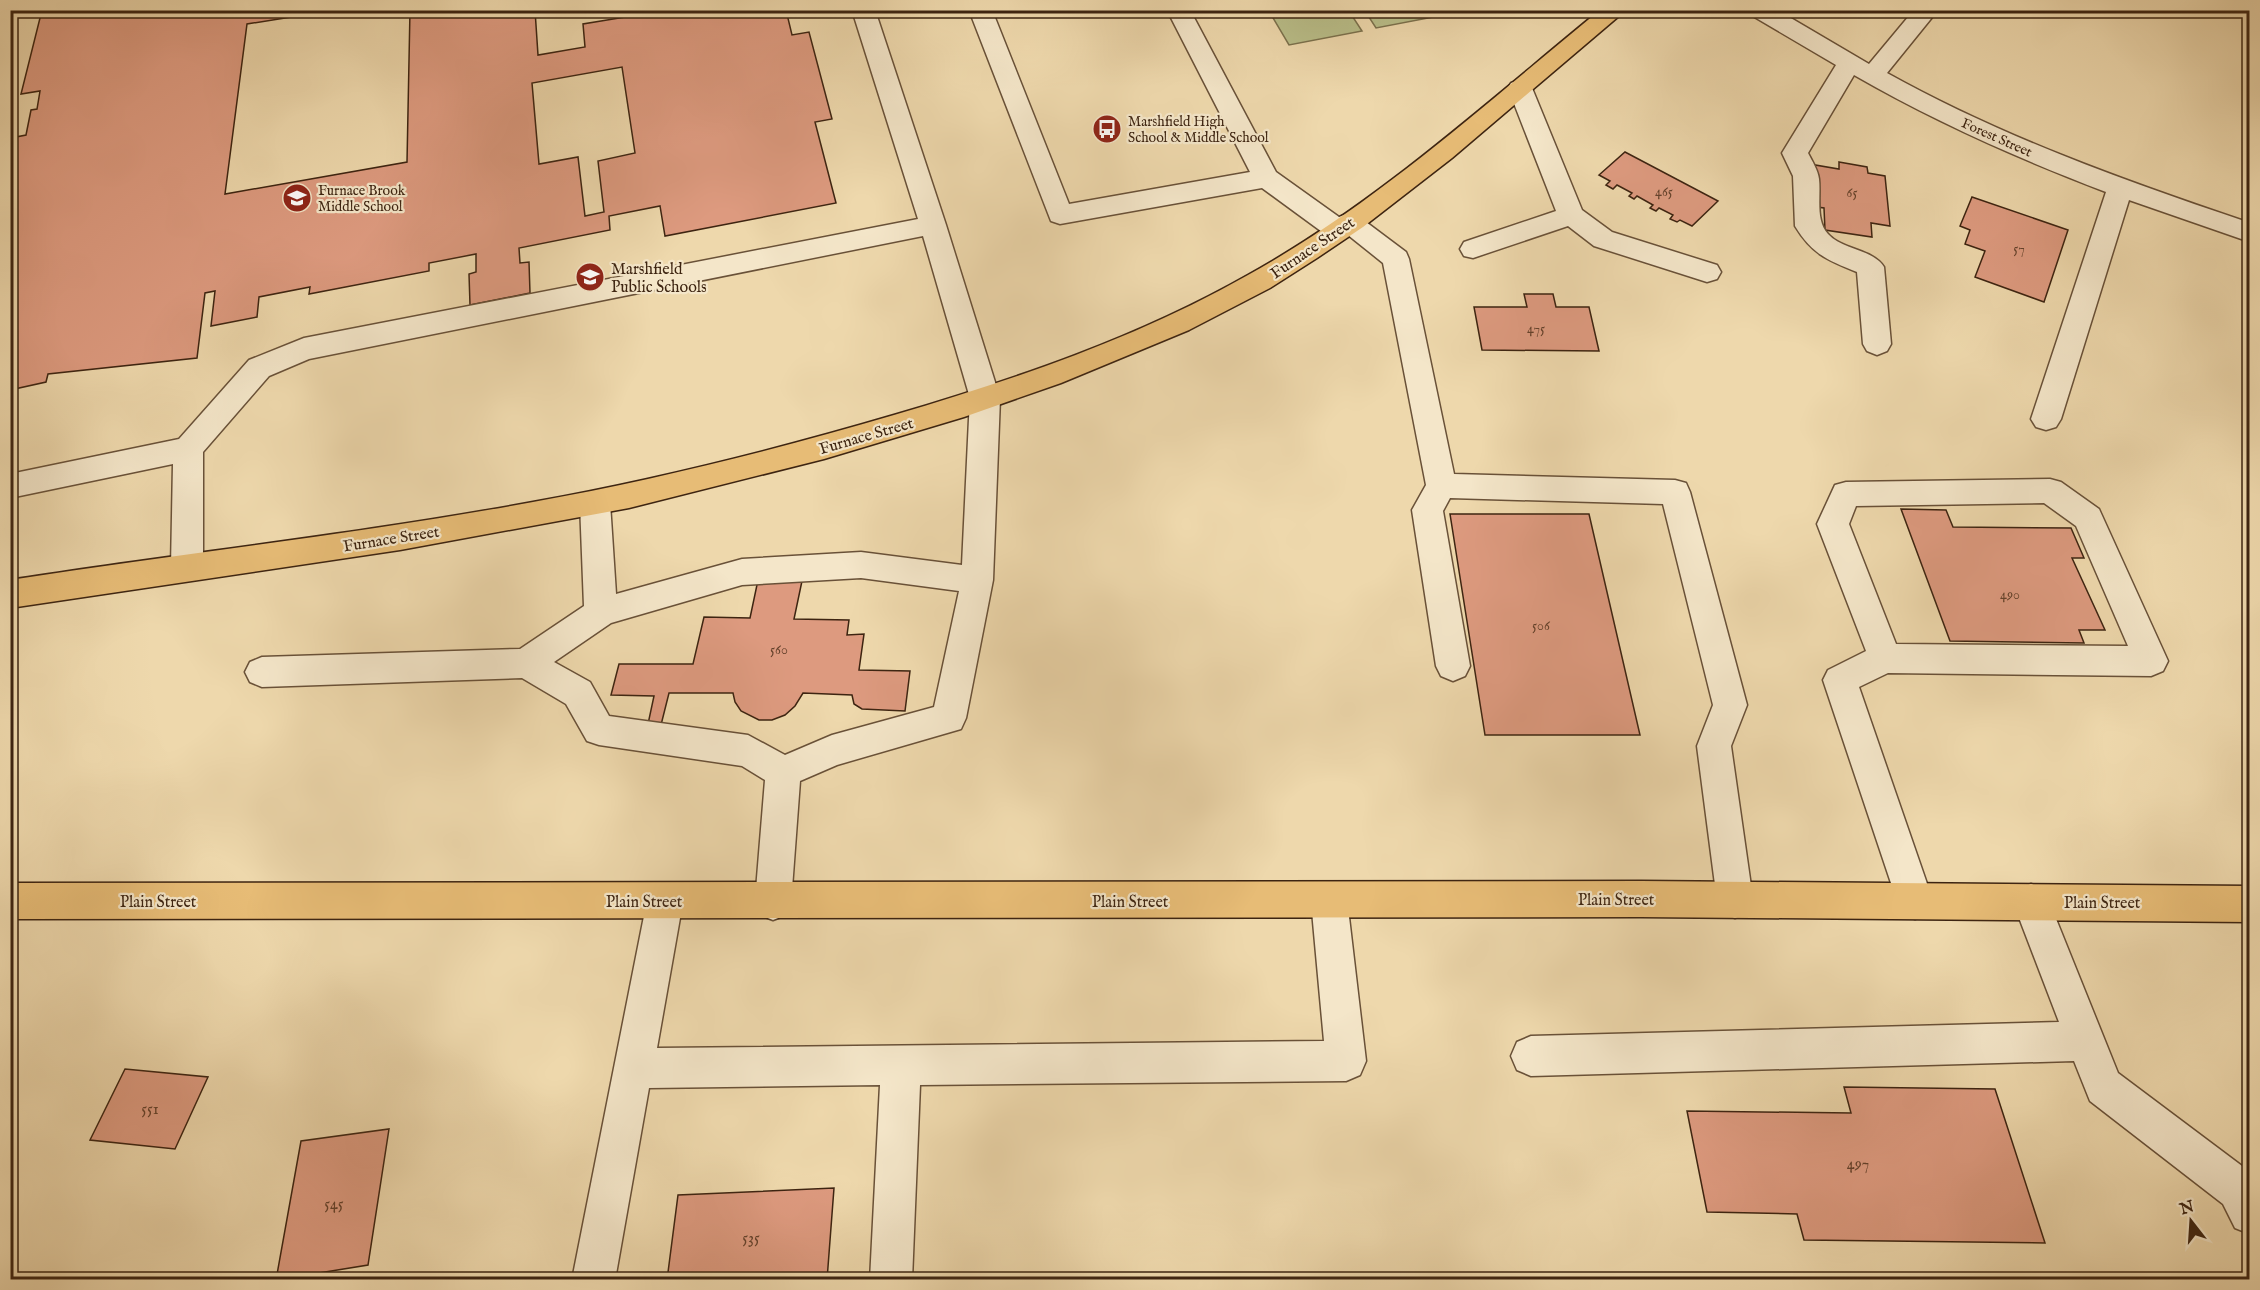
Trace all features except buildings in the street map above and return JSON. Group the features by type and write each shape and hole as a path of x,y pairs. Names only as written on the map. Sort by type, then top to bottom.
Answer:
{"main road":[{"name":"Furnace Street","path":"10,594 438,531 595,502 791,457 985,398 1098,356 1208,308 1258,282 1344,226 1446,149 1615,10"},
{"name":"Plain Street","path":"10,901 1735,900 2250,904"}],"street":[{"path":"783,772 832,751 949,718 977,580 985,398 933,225 863,10"},
{"path":"980,10 1060,215 1266,178"},
{"path":"1178,10 1266,178 1396,259 1441,486 1427,510 1453,666"},
{"name":"Forest Street","path":"1759,10 1872,76 1978,129 2120,188 2250,233"},
{"path":"1872,76 1927,10"},
{"path":"1849,63 1795,153 1806,176 1808,226 1819,242 1836,253 1870,267 1877,344"},
{"path":"1520,88 1571,215 1603,239 1707,272"},
{"path":"2046,419 2120,188"},
{"path":"1473,249 1571,215"},
{"path":"10,486 188,449 259,368 304,349 933,225"},
{"path":"187,567 188,449"},
{"path":"1441,486 1675,492 1730,705 1714,746 1735,900"},
{"path":"1885,658 1833,524 1845,494 2050,491 2088,518 2151,661 1885,658 1840,680 1915,901"},
{"path":"595,502 601,612"},
{"path":"526,663 601,612 742,572 861,566 977,580"},
{"path":"262,672 526,663 578,693 599,730 748,751 783,772"},
{"path":"773,902 783,772"},
{"path":"634,1068 1346,1061 1329,900"},
{"path":"593,1280 666,901"},
{"path":"2031,902 2104,1087 2238,1189 2250,1213"},
{"path":"1531,1056 2086,1041"},
{"path":"891,1280 901,1065"}],"green space":[{"path":"1446,10 1449,14 1376,28 1365,11"},
{"path":"1269,11 1349,11 1362,31 1289,45"}],"place":[{"name":"Marshfield High School & Middle School","path":"1107,129"},
{"name":"Furnace Brook Middle School","path":"297,198"},
{"name":"Marshfield Public Schools","path":"590,277"}]}
